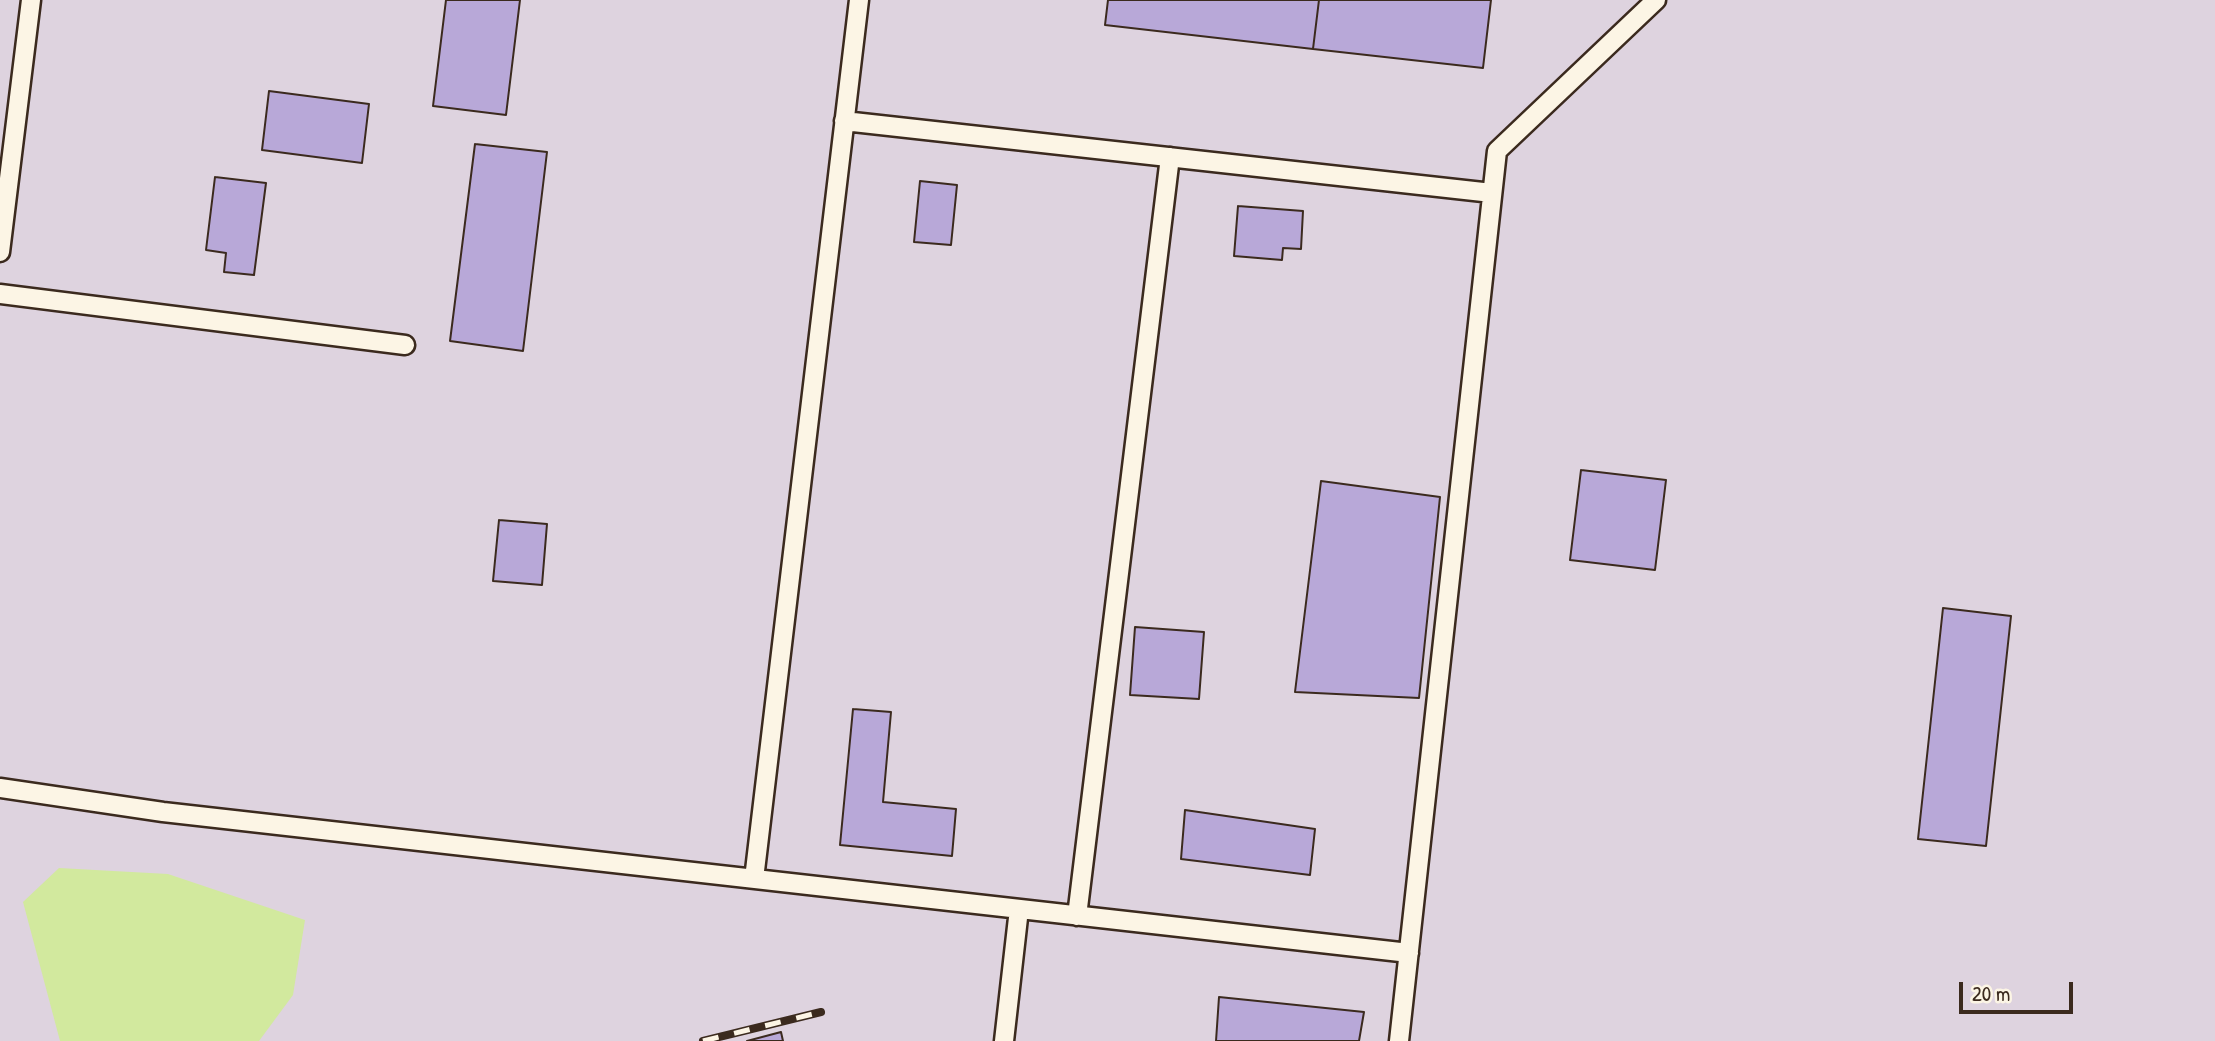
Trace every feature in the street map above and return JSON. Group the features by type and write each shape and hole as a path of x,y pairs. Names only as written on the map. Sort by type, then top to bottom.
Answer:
{"lane":[{"path":"0,252 31,0"},
{"path":"754,879 859,0"},
{"path":"1399,1041 1497,151 1656,0"},
{"path":"845,121 1492,193"},
{"path":"1077,916 1170,157"},
{"path":"0,294 405,345"},
{"path":"0,788 163,812 1409,953"},
{"path":"1004,1041 1019,909"}],"shaded area":[{"path":"0,0 2215,0 2215,1041 0,1041"}],"green space":[{"path":"59,868 168,874 305,920 293,995 259,1041 60,1041 23,902"}],"building":[{"path":"446,0 520,0 506,115 433,106"},
{"path":"1108,0 1319,0 1313,49 1105,25"},
{"path":"1319,0 1491,0 1483,68 1313,49"},
{"path":"269,91 369,104 362,163 262,150"},
{"path":"475,144 547,152 523,351 450,341"},
{"path":"215,177 266,183 254,275 224,272 226,253 206,250"},
{"path":"920,181 957,185 951,245 914,242"},
{"path":"1238,206 1303,211 1301,249 1283,248 1282,260 1234,256"},
{"path":"1581,470 1666,480 1655,570 1570,560"},
{"path":"1321,481 1440,497 1419,698 1295,692"},
{"path":"499,520 547,524 542,585 493,581"},
{"path":"1943,608 2011,616 1986,846 1918,839"},
{"path":"1135,627 1204,632 1199,699 1130,695"},
{"path":"853,709 891,712 883,802 956,809 952,856 840,845"},
{"path":"1185,810 1315,829 1310,875 1181,859"},
{"path":"1219,997 1364,1012 1359,1041 1216,1041"},
{"path":"781,1032 783,1041 747,1041"}],"railway":[{"path":"703,1041 821,1012"}]}
